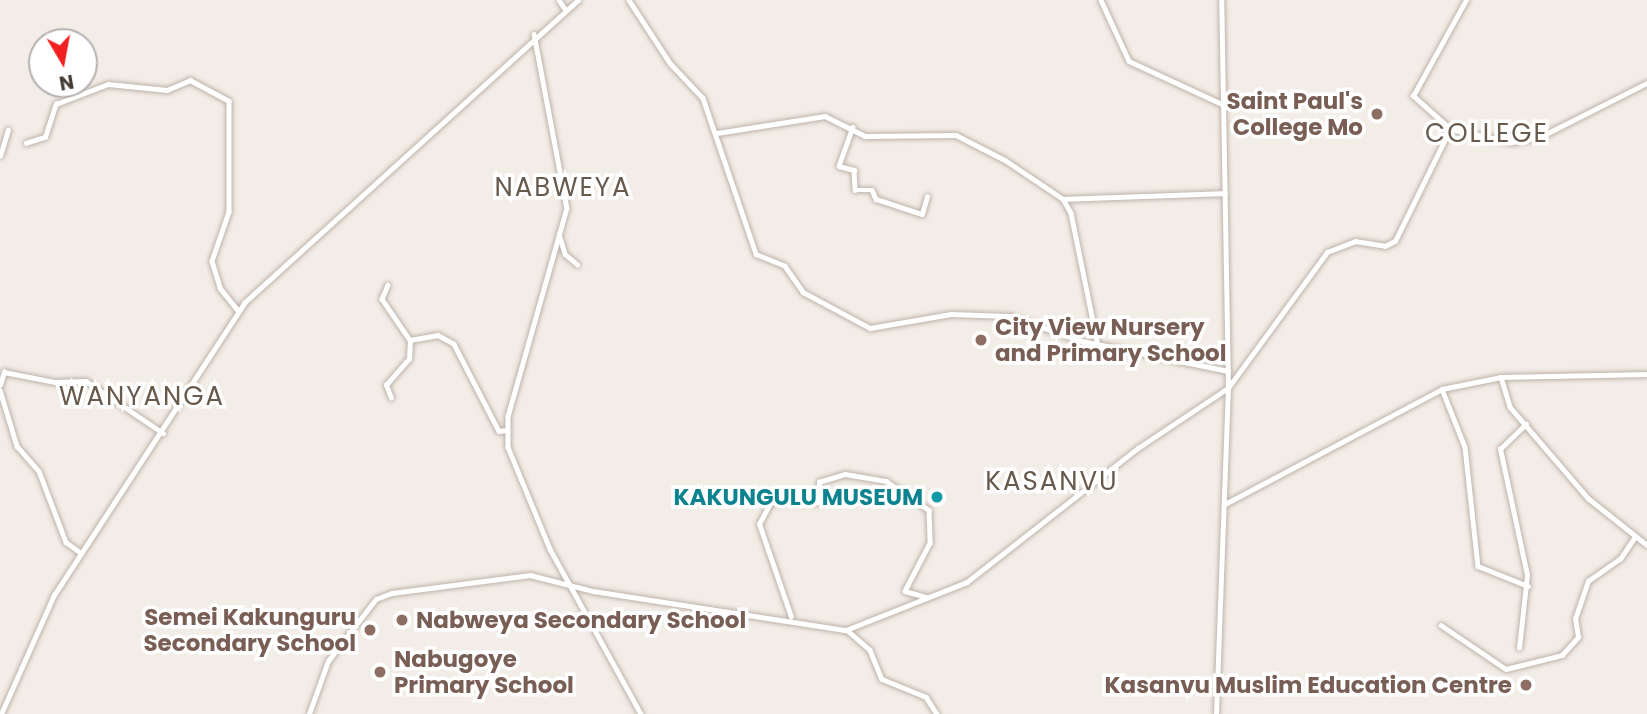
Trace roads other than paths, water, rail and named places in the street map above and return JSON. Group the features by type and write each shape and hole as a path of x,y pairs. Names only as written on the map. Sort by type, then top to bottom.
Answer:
{"street":[{"path":"559,0 565,9"},
{"path":"1,714 33,632 80,552 163,433 238,310 534,33 578,0"},
{"path":"629,0 670,64 703,98 756,254 785,266 803,292 854,324 870,328 973,312 1010,316 1097,341 1228,371"},
{"path":"1101,0 1129,61 1222,104"},
{"path":"1216,713 1228,388 1221,0"},
{"path":"1466,0 1413,96 1450,129 1512,142 1540,137 1647,83"},
{"path":"534,33 566,193 559,233 506,430 515,470 564,574 641,714"},
{"path":"26,143 46,137 56,104 108,84 167,90 190,80 229,101 229,212 212,261 220,288 238,310"},
{"path":"717,133 825,116 890,139 912,133 956,135 1063,199 1225,193"},
{"path":"853,128 839,166 854,170 855,190 872,190 876,199 922,214 927,197"},
{"path":"846,629 967,582 1160,432 1228,388 1328,251 1355,241 1385,246 1395,241 1450,129"},
{"path":"0,156 8,130"},
{"path":"1063,199 1078,233 1097,341"},
{"path":"559,233 565,254 578,264"},
{"path":"388,285 382,299 410,340 409,359 386,385 391,398"},
{"path":"410,340 434,335 454,344 499,431 506,430"},
{"path":"80,552 66,542 39,471 17,446 0,388 4,372 55,382 86,381 163,433"},
{"path":"1225,504 1443,389 1501,377 1647,374"},
{"path":"1501,377 1507,400 1588,498 1647,545"},
{"path":"1443,389 1465,447 1478,566 1528,586"},
{"path":"1519,648 1518,621 1528,586 1500,454 1525,424"},
{"path":"791,618 759,524 770,503 818,503 820,482 845,474 886,481 929,510 930,543 905,591 928,598"},
{"path":"1441,625 1506,669 1562,656 1578,637 1575,619 1588,581 1620,559 1635,537"},
{"path":"550,579 564,574"},
{"path":"309,714 328,661 378,598 465,582 550,579 572,585 791,618 846,629 861,639 881,679 926,697 937,714"},
{"path":"861,639 864,624"}],"place":[{"name":"Saint Paul's College Mo","path":"1377,114"},
{"name":"City View Nursery and Primary School","path":"981,340"},
{"name":"KAKUNGULU MUSEUM","path":"937,497"},
{"name":"Nabweya Secondary School","path":"402,620"},
{"name":"Semei Kakunguru Secondary School","path":"370,630"},
{"name":"Nabugoye Primary School","path":"380,672"},
{"name":"Kasanvu Muslim Education Centre","path":"1526,685"}],"district":[{"name":"COLLEGE","path":"1487,134"},
{"name":"NABWEYA","path":"563,188"},
{"name":"WANYANGA","path":"142,397"},
{"name":"KASANVU","path":"1052,482"}]}
